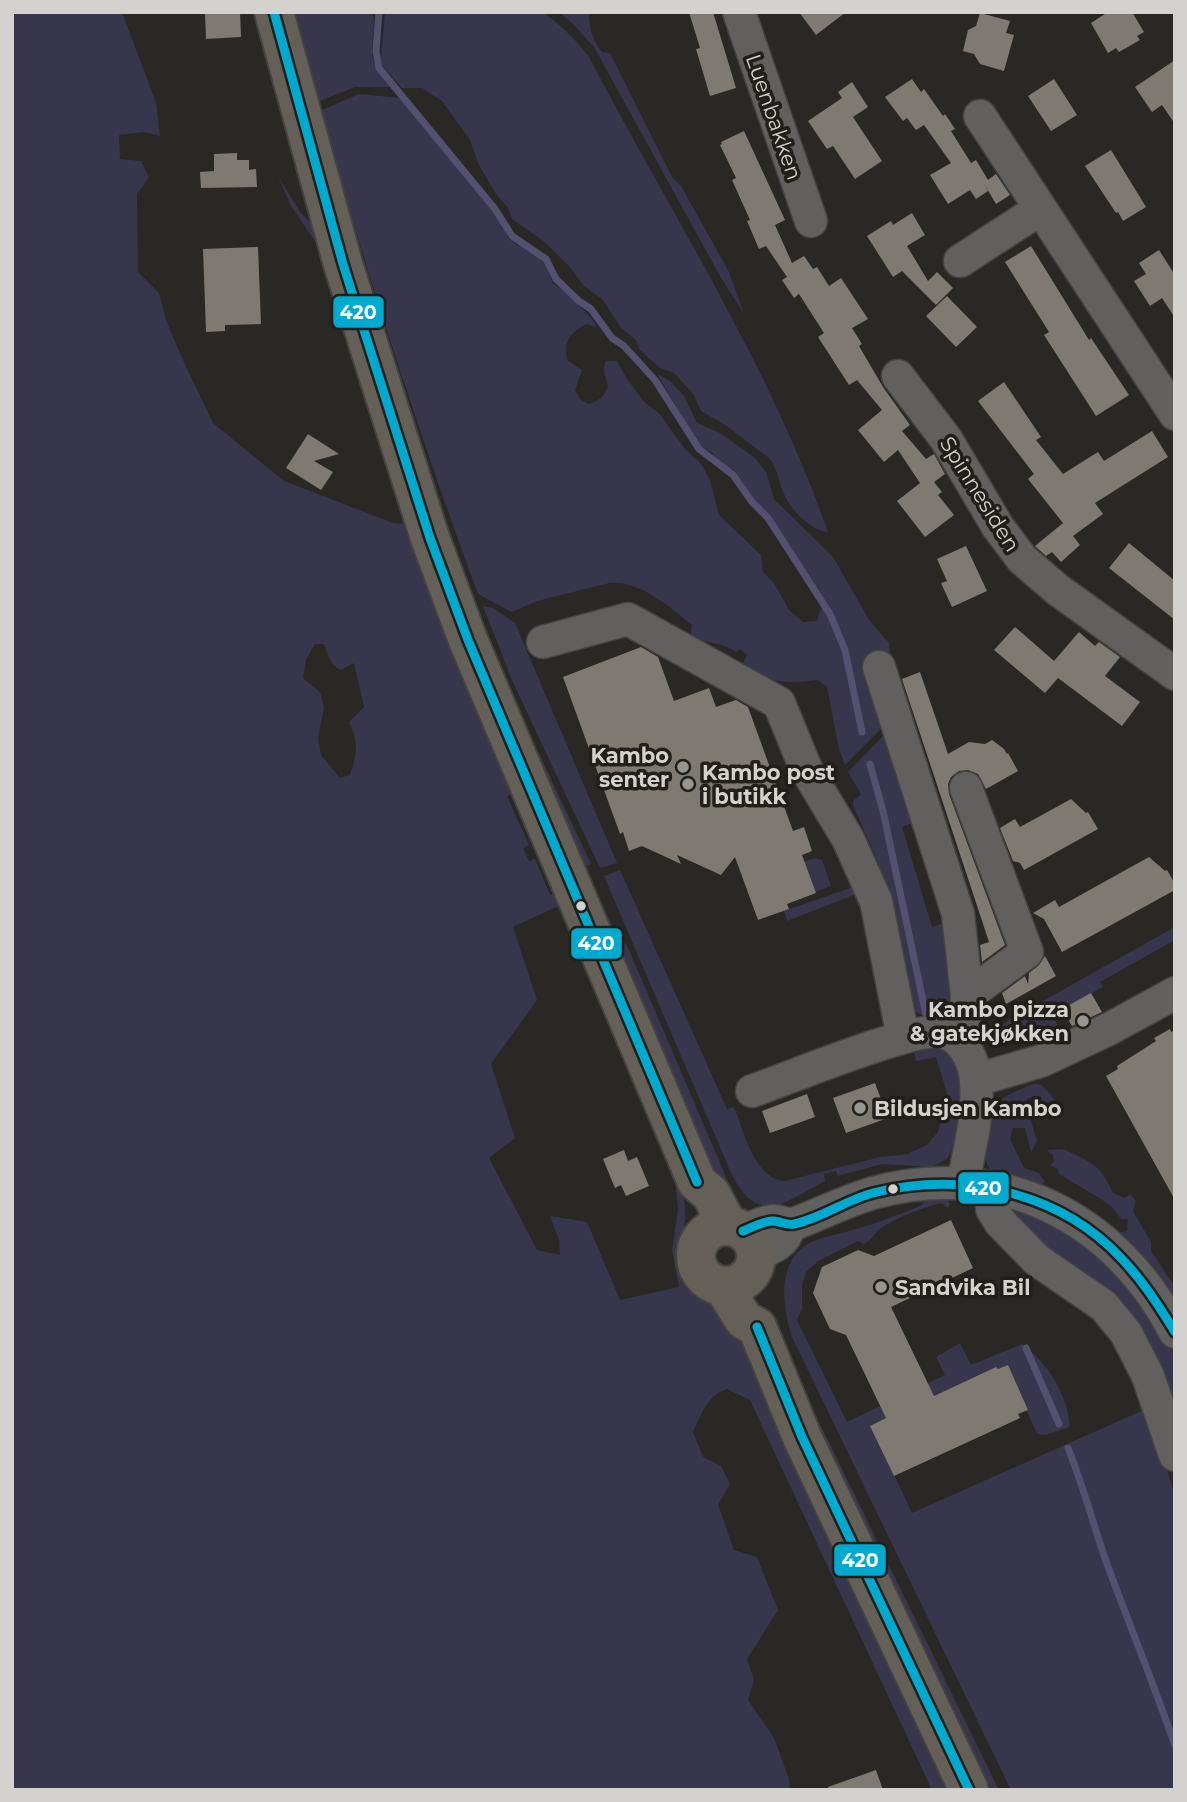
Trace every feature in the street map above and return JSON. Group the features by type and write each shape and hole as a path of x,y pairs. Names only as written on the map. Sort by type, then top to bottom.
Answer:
{"main road":[{"path":"274,12 343,264 430,538 468,640 697,1182 711,1194 734,1251 744,1320 757,1327 807,1448 969,1790"}],"street":[{"name":"Luenbakken","path":"739,12 811,221"},
{"path":"980,116 1175,414"},
{"path":"960,261 1040,209"},
{"name":"Spinnesiden","path":"898,376 946,439 998,527 1022,559 1058,590 1175,674"},
{"path":"543,642 628,619 779,703 806,769 848,839 876,901 903,1037"},
{"path":"879,667 958,914 967,996 962,1043"},
{"path":"966,788 1027,952 967,996"},
{"path":"976,1080 1041,1061 1110,1029 1175,993"},
{"path":"752,1091 903,1037 936,1031 945,1032 962,1043 971,1059 976,1080 978,1186 1000,1222 1037,1260 1104,1306 1126,1333 1148,1376 1175,1455"},
{"path":"734,1251 774,1220 790,1225 874,1193 938,1183 978,1186 1026,1195 1062,1212 1101,1237 1139,1277 1175,1332"}],"shaded area":[{"path":"12,12 122,12 156,103 160,136 143,132 119,135 120,159 141,161 149,177 137,194 138,272 159,293 166,320 213,423 284,481 393,523 406,524 319,247 291,206 278,176 300,212 321,234 517,792 507,796 529,845 523,848 529,861 535,859 551,895 560,891 565,903 513,927 537,1000 491,1064 515,1138 489,1158 537,1250 560,1255 559,1240 550,1216 587,1222 620,1300 679,1287 672,1250 678,1209 676,1188 663,1129 684,1199 681,1262 686,1279 697,1294 724,1315 735,1330 955,1790 932,1790 750,1400 727,1389 709,1401 693,1432 703,1457 721,1466 730,1484 718,1505 734,1550 757,1557 778,1610 747,1659 754,1680 748,1700 774,1738 789,1779 790,1790 12,1790","holes":["315,644 324,644 337,668 341,670 354,663 364,707 349,722 356,742 355,754 350,775 340,778 321,755 318,737 324,709 321,693 303,678 306,660"]},
{"path":"290,12 373,12 373,59 391,87 355,87 317,102"},
{"path":"385,12 543,12 578,44 589,57 748,349 804,470 828,532 815,528 791,506 769,458 724,424 701,411 694,395 674,373 660,368 640,350 636,340 621,328 603,300 584,286 546,243 512,219 508,208 496,194 479,165 470,140 442,101 422,88 402,88 383,67 381,59"},
{"path":"559,12 589,12 590,29 596,43 602,52 610,53 672,177 681,186 729,272 744,314 720,276 594,47"},
{"path":"359,94 400,98 499,217 508,238 544,259 553,284 566,292 597,327 586,324 572,335 567,343 568,361 582,370 575,390 580,399 588,404 601,398 608,386 604,371 606,361 617,361 645,403 659,413 685,449 701,464 710,480 719,515 761,555 763,572 774,583 789,610 803,622 817,621 820,611 828,604 770,516 756,503 732,469 727,469 711,452 700,446 657,374 670,381 684,396 697,423 720,433 755,458 766,472 774,499 833,557 869,620 889,643 890,657 862,664 883,727 845,765 839,749 827,687 818,680 787,682 770,679 741,667 747,655 741,649 736,652 694,638 691,633 692,625 643,590 620,583 609,583 537,601 512,612 478,594 395,354 320,111"},
{"path":"483,606 493,608 515,623 617,863 600,868 512,680"},
{"path":"495,660 591,864 579,870 512,713"},
{"path":"885,734 915,822 902,827 932,927 945,923 947,930 951,1001 947,1011 937,1016 924,1015 910,1007 878,862 853,805 853,801 861,794 848,772"},
{"path":"815,858 822,860 831,886 815,892 804,862"},
{"path":"620,870 727,1109 734,1107 746,1140 765,1172 785,1181 881,1157 907,1154 927,1145 938,1132 948,1096 936,1057 916,1061 914,1051 925,1045 943,1048 956,1059 965,1083 959,1135 947,1159 931,1167 882,1164 838,1176 836,1171 824,1174 825,1181 785,1202 763,1205 752,1201 732,1175 604,876"},
{"path":"859,885 867,910 861,912 854,895 787,921 784,911"},
{"path":"1175,927 1175,940 1100,982 1103,987 1052,1015 1065,1039 1001,1041 993,1036 993,1031 1007,1021"},
{"path":"626,943 723,1170 733,1200 702,1153 612,950"},
{"path":"1035,1084 1042,1085 1057,1102 1054,1106 1046,1106 1034,1096 1027,1099 1037,1141 1031,1152 1025,1128 1013,1128 1010,1139 1024,1168 1039,1173 1045,1182 1040,1186 1042,1189 995,1173 987,1164 985,1155 988,1124 996,1106 1009,1095"},
{"path":"1063,1149 1094,1165 1113,1193 1125,1198 1130,1194 1136,1201 1133,1211 1151,1242 1151,1251 1175,1287 1175,1310 1117,1236 1118,1233 1127,1231 1128,1219 1121,1219 1113,1208 1059,1174 1058,1169 1050,1165 1054,1162 1053,1155 1047,1150"},
{"path":"925,1199 948,1199 950,1205 948,1208 941,1203 902,1217 881,1228 864,1244 858,1241 818,1261 806,1272 802,1285 802,1309 797,1320 847,1422 945,1375 936,1357 960,1343 971,1365 1022,1344 1040,1360 1055,1381 1065,1403 1070,1427 1045,1435 1037,1434 1007,1365 998,1369 996,1367 871,1425 912,1513 1148,1408 1175,1496 1175,1790 1011,1790 792,1337 784,1297 785,1283 787,1270 801,1249 819,1239 906,1212 922,1205"},
{"path":"1019,1210 1037,1214 1103,1256 1156,1321 1175,1355 1175,1430 1062,1266 1012,1214"},
{"path":"818,1425 821,1426 999,1790 984,1790 817,1428"}],"building":[{"path":"205,12 240,12 241,37 206,39"},
{"path":"689,12 713,12 736,88 710,96 696,49 700,48"},
{"path":"799,12 846,12 816,35"},
{"path":"1108,12 1132,12 1144,32 1137,36 1140,40 1119,52 1116,48 1108,53 1091,23"},
{"path":"980,13 1010,21 1006,33 1014,35 1004,71 980,64 974,54 963,51 968,30 976,26"},
{"path":"1175,60 1175,124 1162,105 1152,112 1135,87"},
{"path":"912,79 921,92 924,89 943,116 945,114 955,129 951,131 971,163 976,160 988,180 996,174 1010,195 996,204 983,182 988,191 976,199 970,190 948,204 930,175 951,163 924,125 916,130 907,118 903,121 885,97"},
{"path":"1054,79 1077,115 1051,131 1028,96"},
{"path":"852,82 868,107 853,117 882,161 855,179 833,146 827,149 808,121 842,98 838,92"},
{"path":"744,131 785,220 775,225 792,263 804,256 813,269 817,267 829,286 841,278 868,319 852,328 862,344 859,346 883,387 910,425 902,431 926,459 934,454 945,474 934,482 942,492 938,495 954,515 925,537 897,501 920,483 898,450 884,462 858,430 882,410 857,380 849,385 818,337 824,333 799,294 794,298 782,280 787,277 766,246 759,249 747,221 750,220 732,180 736,178 720,145"},
{"path":"1111,150 1146,207 1123,221 1085,166"},
{"path":"237,153 237,160 249,160 249,170 256,169 257,187 201,188 200,172 214,171 214,154"},
{"path":"912,213 925,235 907,246 928,281 937,272 953,288 936,305 902,271 893,277 867,236 891,221 893,225"},
{"path":"1031,246 1089,340 1091,338 1129,395 1096,416 1044,335 1049,332 1005,262"},
{"path":"258,247 261,324 225,325 225,331 206,332 203,249"},
{"path":"1159,250 1175,275 1175,318 1162,298 1150,306 1134,281 1146,274 1139,263"},
{"path":"947,296 977,327 956,347 926,316"},
{"path":"1004,382 1041,437 1036,440 1063,474 1098,452 1104,461 1152,431 1168,457 1095,503 1103,514 1073,536 1080,545 1061,562 1052,552 1046,556 1035,546 1063,523 1028,479 1034,474 978,401"},
{"path":"308,434 339,454 314,461 333,472 321,490 286,468"},
{"path":"1129,543 1175,581 1175,620 1109,568"},
{"path":"966,546 987,591 952,607 941,583 947,581 937,559"},
{"path":"1015,627 1054,661 1079,632 1095,646 1099,642 1120,657 1105,676 1140,702 1122,726 1058,678 1045,693 994,650"},
{"name":"Kambo senter","path":"641,647 658,657 674,701 709,688 716,707 736,700 748,707 793,831 804,827 812,851 802,855 816,893 787,904 789,909 758,920 735,857 721,875 677,855 681,864 642,846 629,851 623,832 620,834 563,677"},
{"path":"920,672 948,754 969,742 985,744 992,740 1008,753 1018,771 986,789 978,774 968,770 959,771 951,777 948,784 949,794 1005,945 982,962 980,945 989,942 902,679"},
{"path":"1071,799 1088,812 1098,829 1024,870 1020,863 1013,861 1000,828 1015,819 1020,827"},
{"path":"1149,857 1167,870 1175,884 1175,890 1062,952 1044,919 1033,913 1055,900 1059,907"},
{"path":"1045,956 1056,976 1006,1004 1002,993 1025,976 1028,984 1029,973"},
{"name":"Kambo pizza & gatekjøkken","path":"1091,993 1102,1012 1072,1026 1062,1009"},
{"path":"1170,1029 1171,1032 1175,1030 1175,1200 1106,1076 1156,1041 1154,1038"},
{"name":"Bildusjen Kambo","path":"875,1083 888,1118 846,1133 833,1098"},
{"path":"807,1094 815,1117 770,1133 762,1111"},
{"path":"624,1150 628,1161 637,1157 649,1186 626,1196 621,1185 615,1188 603,1159"},
{"path":"951,1220 973,1268 891,1307 934,1396 996,1367 998,1369 1008,1365 1028,1410 1018,1414 1020,1418 894,1476 870,1426 886,1418 846,1335 830,1329 813,1293 822,1267 858,1250 874,1256"},
{"path":"876,1770 883,1790 829,1790 828,1787"}],"waterway":[{"path":"379,12 376,51 379,68 495,209 512,236 546,259 556,279 591,309 612,338 624,346 655,380 699,449 733,475 752,502 768,518 830,614 845,650 862,732"},
{"path":"870,764 883,811 926,1015"},
{"path":"1026,1348 1059,1424"},
{"path":"1068,1448 1107,1564 1175,1746"}],"transit line":[{"name":"420","path":"274,12 343,264 430,538 468,640 697,1182"},
{"name":"420","path":"743,1231 769,1221 786,1224 804,1222 863,1196 906,1187 940,1184 1007,1192 1039,1202 1069,1217 1097,1236 1137,1276 1175,1332"},
{"name":"420","path":"757,1327 802,1437 969,1790"}],"place":[{"name":"Kambo senter","path":"683,767"},
{"name":"Kambo post i butikk","path":"688,784"},
{"name":"Kambo pizza & gatekjøkken","path":"1083,1021"},
{"name":"Bildusjen Kambo","path":"860,1108"},
{"name":"Sandvika Bil","path":"881,1287"}]}
